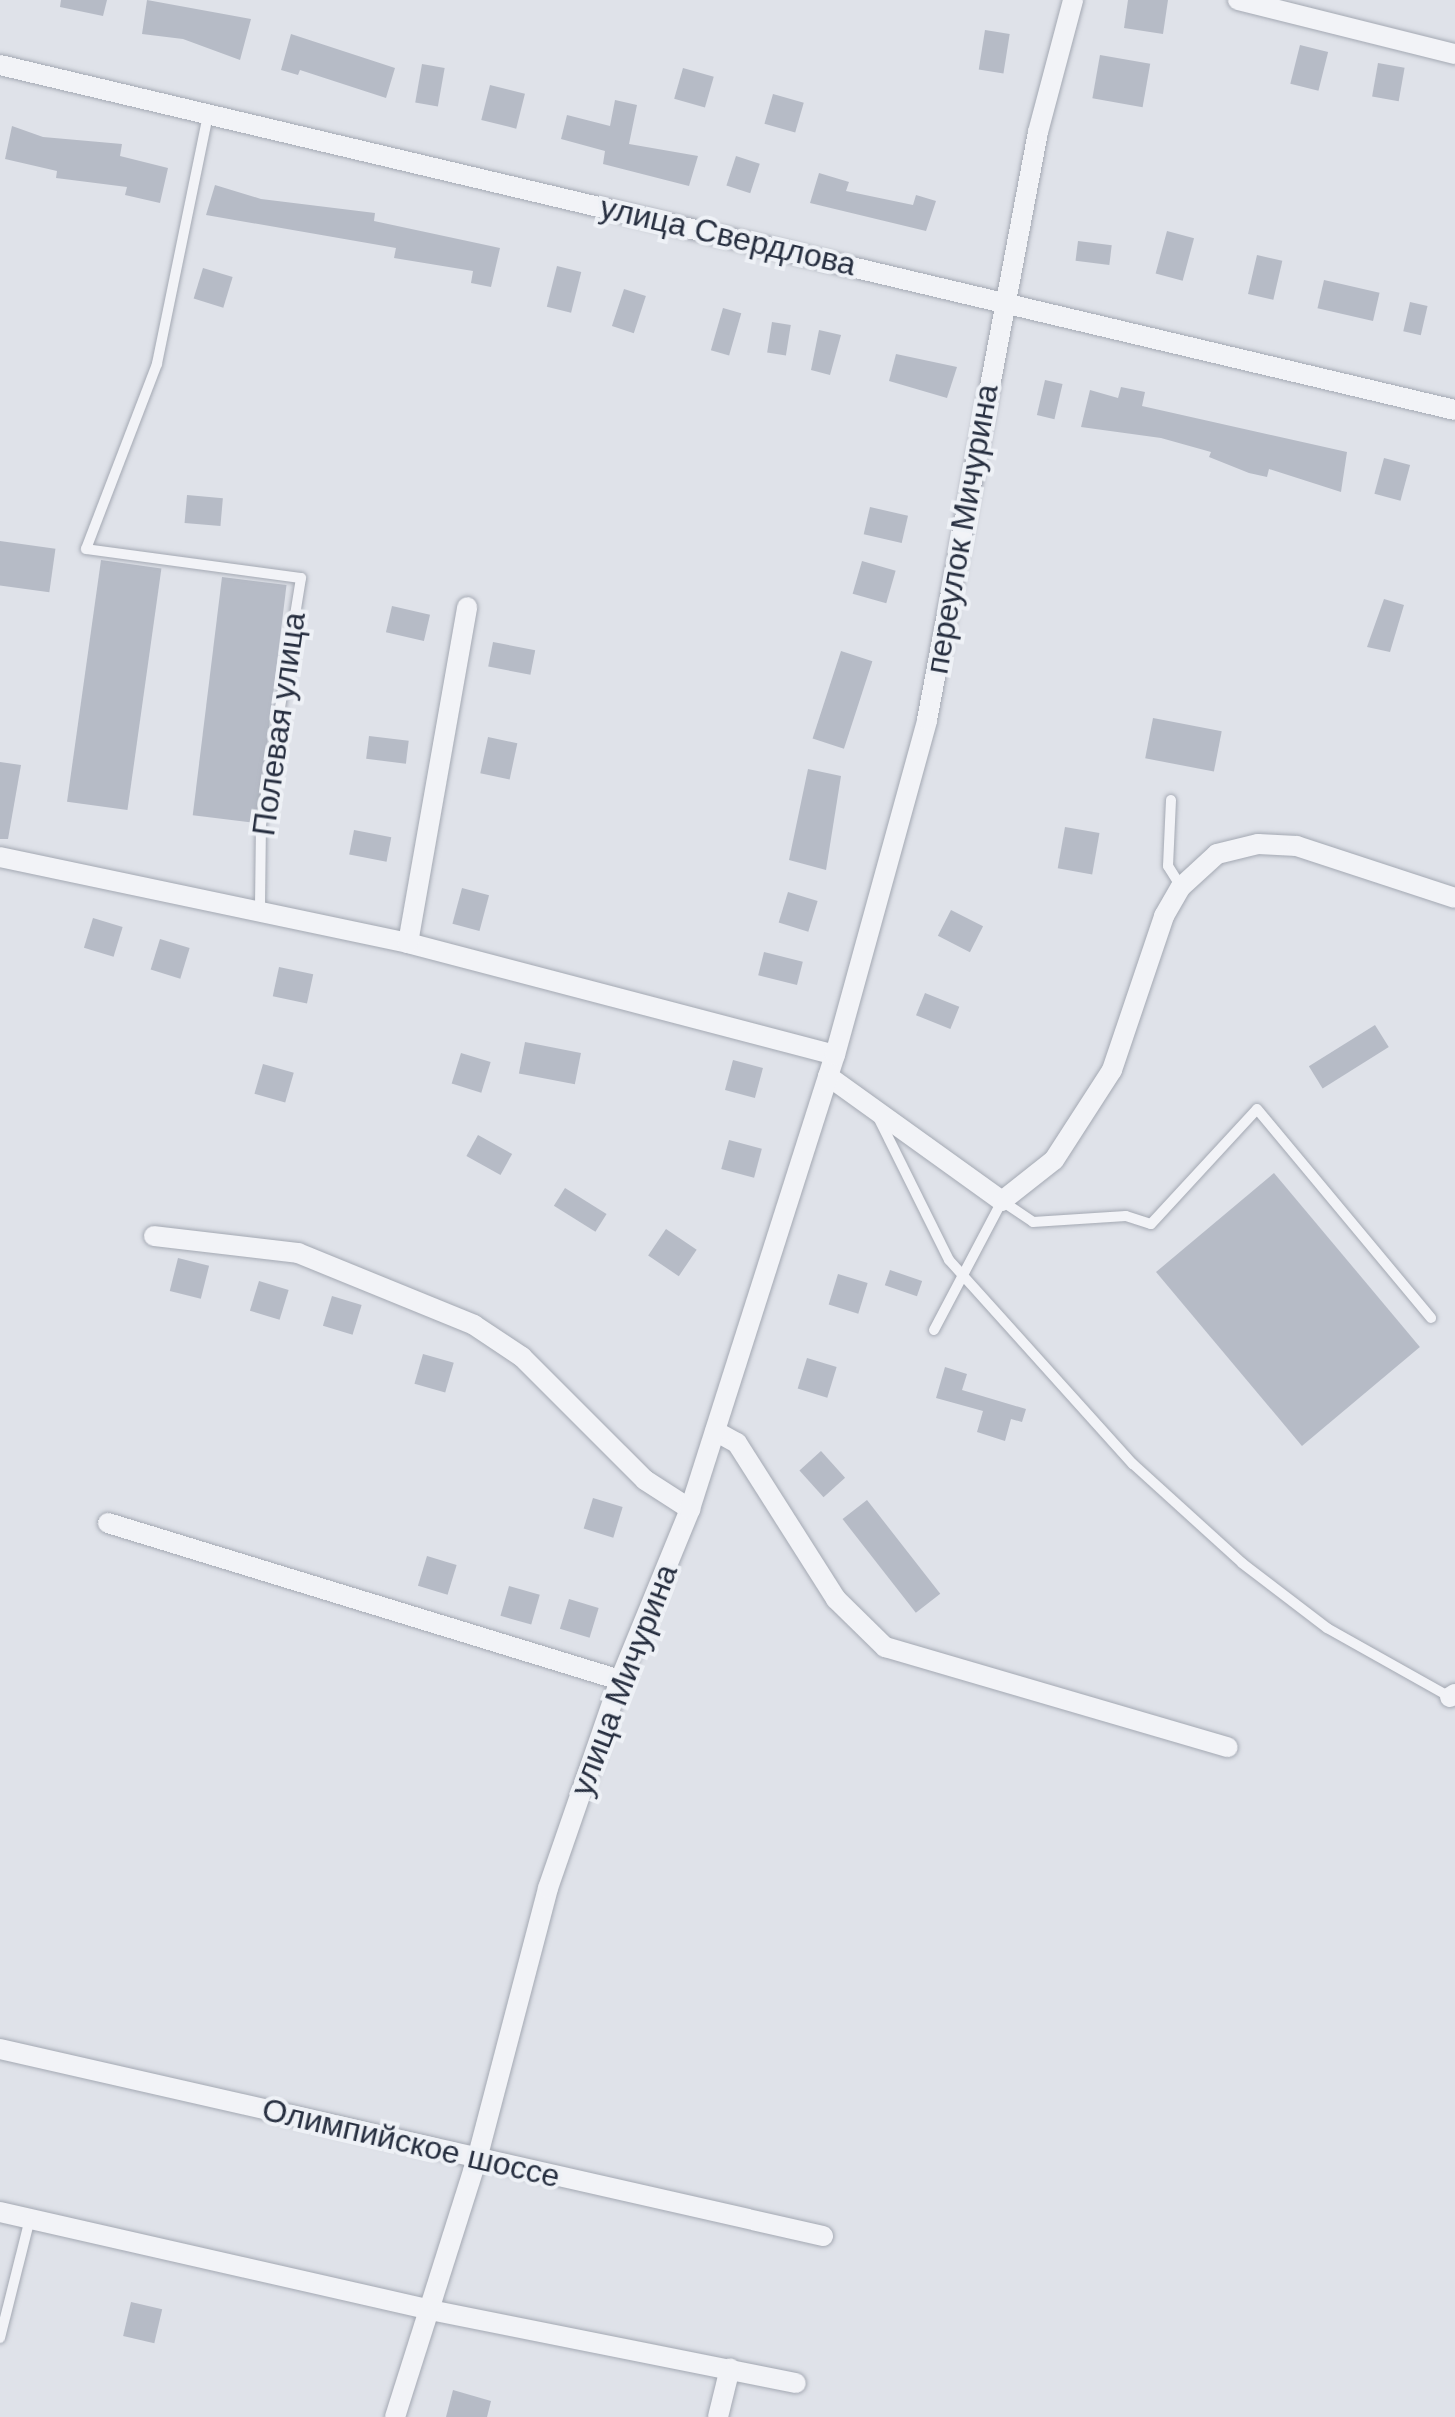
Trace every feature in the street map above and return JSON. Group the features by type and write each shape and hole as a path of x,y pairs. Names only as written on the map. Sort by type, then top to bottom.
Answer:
{"street":[{"name":"переулок Мичурина","path":"835,1054 927,720 1004,301 1073,0"},
{"path":"1238,0 1455,54"},
{"name":"улица Свердлова","path":"0,65 1455,410"},
{"path":"408,942 467,607"},
{"path":"828,1076 879,1118 1002,1201 1054,1160 1112,1070 1150,953 1181,886 1216,854 1258,844 1297,846 1455,898"},
{"path":"0,857 260,908 408,942 835,1054"},
{"name":"улица Мичурина","path":"395,2417 477,2159 548,1888 620,1680 690,1509 835,1054"},
{"path":"154,1236 298,1253 474,1325 522,1357 645,1480 690,1509"},
{"path":"715,1431 737,1443 836,1598 885,1647 1228,1746"},
{"path":"108,1523 620,1680"},
{"name":"Олимпийское шоссе","path":"0,2048 823,2236"},
{"path":"0,2212 430,2310 796,2383"},
{"path":"718,2417 730,2368"}],"lane":[{"name":"Полевая улица","path":"208,114 157,364 86,549 302,578 261,824 260,908"},
{"path":"1171,800 1168,866 1181,886"},
{"path":"934,1330 960,1273 1002,1201 1034,1222 1126,1216 1151,1224 1257,1110 1431,1318"},
{"path":"879,1118 960,1273 1133,1464 1242,1563 1326,1628 1453,1697"},
{"path":"0,2338 30,2219"}],"building":[{"path":"61,0 107,0 103,16 60,7"},
{"path":"147,0 251,19 240,60 183,39 142,34"},
{"path":"1128,0 1168,0 1163,34 1124,28"},
{"path":"985,30 1010,34 1003,73 979,70"},
{"path":"291,34 395,68 386,98 300,70 298,75 281,70"},
{"path":"1300,45 1328,52 1318,91 1290,84"},
{"path":"1100,55 1150,64 1143,107 1092,98"},
{"path":"1378,63 1405,68 1399,101 1372,96"},
{"path":"422,64 445,68 438,106 415,102"},
{"path":"683,68 714,77 705,108 674,99"},
{"path":"490,85 525,94 516,129 481,120"},
{"path":"773,94 804,103 795,133 764,124"},
{"path":"615,100 637,105 629,144 698,156 689,186 603,164 605,151 561,139 567,115 610,126"},
{"path":"12,126 43,137 122,144 120,156 168,168 160,203 125,195 127,187 56,178 57,171 5,159"},
{"path":"736,156 760,164 750,193 726,185"},
{"path":"819,173 849,182 846,191 913,205 916,195 936,201 926,231 810,203"},
{"path":"215,185 261,199 375,213 374,221 500,248 491,287 471,283 473,271 394,258 396,248 206,215"},
{"path":"1167,231 1194,238 1183,281 1156,274"},
{"path":"1078,241 1112,245 1109,265 1076,261"},
{"path":"1257,255 1282,261 1273,300 1248,294"},
{"path":"557,266 581,272 571,313 547,307"},
{"path":"203,268 233,277 223,308 194,299"},
{"path":"1324,280 1380,293 1373,321 1317,308"},
{"path":"624,289 646,296 634,333 612,326"},
{"path":"1410,302 1428,306 1421,335 1403,331"},
{"path":"723,308 741,313 729,356 711,350"},
{"path":"772,322 791,325 786,356 767,353"},
{"path":"819,330 841,335 830,375 811,370"},
{"path":"896,354 957,367 947,398 889,381"},
{"path":"1045,380 1063,384 1054,419 1037,415"},
{"path":"1121,387 1145,392 1142,406 1347,452 1341,492 1269,469 1267,477 1249,473 1209,457 1211,452 1161,438 1081,427 1090,390 1118,398"},
{"path":"1384,458 1410,465 1401,501 1374,494"},
{"path":"187,495 223,498 220,526 185,523"},
{"path":"870,507 908,516 902,543 864,534"},
{"path":"0,541 55,549 49,592 0,585"},
{"path":"101,560 161,568 127,810 67,802"},
{"path":"862,561 896,571 886,603 853,594"},
{"path":"222,577 287,585 257,823 193,815"},
{"path":"1384,599 1404,605 1390,652 1367,647"},
{"path":"392,606 430,615 424,641 386,632"},
{"path":"493,642 535,650 530,675 488,667"},
{"path":"841,651 872,661 844,749 813,738"},
{"path":"1153,718 1222,731 1214,772 1145,758"},
{"path":"369,736 409,741 406,764 366,759"},
{"path":"488,737 517,743 510,779 480,773"},
{"path":"0,762 21,765 8,839 0,839"},
{"path":"808,769 841,776 826,870 789,860"},
{"path":"1065,827 1099,833 1092,874 1058,868"},
{"path":"354,830 391,837 387,862 349,855"},
{"path":"462,888 489,895 479,931 452,924"},
{"path":"788,892 818,901 808,932 779,923"},
{"path":"951,910 983,926 970,952 938,936"},
{"path":"93,918 123,927 114,957 84,948"},
{"path":"160,939 190,948 180,979 151,970"},
{"path":"764,952 803,962 797,985 758,975"},
{"path":"279,967 313,974 307,1004 273,996"},
{"path":"925,993 959,1007 950,1029 916,1015"},
{"path":"1375,1025 1389,1047 1323,1088 1309,1066"},
{"path":"525,1042 581,1053 575,1084 519,1073"},
{"path":"461,1053 491,1062 481,1093 452,1084"},
{"path":"733,1060 763,1068 755,1098 725,1090"},
{"path":"263,1064 294,1073 285,1103 254,1094"},
{"path":"478,1135 512,1154 500,1175 466,1156"},
{"path":"729,1140 762,1149 754,1178 721,1169"},
{"path":"1274,1173 1420,1347 1302,1446 1156,1272"},
{"path":"565,1188 607,1214 595,1232 554,1206"},
{"path":"666,1229 697,1250 679,1276 648,1256"},
{"path":"178,1258 209,1266 201,1299 170,1291"},
{"path":"890,1270 922,1281 917,1296 885,1285"},
{"path":"838,1274 868,1283 858,1314 829,1305"},
{"path":"259,1281 289,1290 280,1320 250,1311"},
{"path":"332,1296 362,1305 353,1335 323,1326"},
{"path":"423,1354 454,1363 445,1393 414,1384"},
{"path":"807,1358 837,1367 827,1398 798,1389"},
{"path":"945,1367 967,1374 962,1390 1026,1409 1022,1422 1011,1419 1005,1441 977,1432 983,1411 936,1398"},
{"path":"821,1451 845,1478 824,1497 799,1470"},
{"path":"593,1498 623,1507 613,1538 584,1529"},
{"path":"867,1500 940,1594 916,1613 843,1519"},
{"path":"427,1556 457,1565 448,1595 418,1586"},
{"path":"509,1586 540,1595 531,1625 500,1616"},
{"path":"569,1599 599,1608 590,1638 560,1629"},
{"path":"131,2302 162,2309 154,2343 123,2336"},
{"path":"453,2390 491,2401 487,2417 446,2417"}]}
